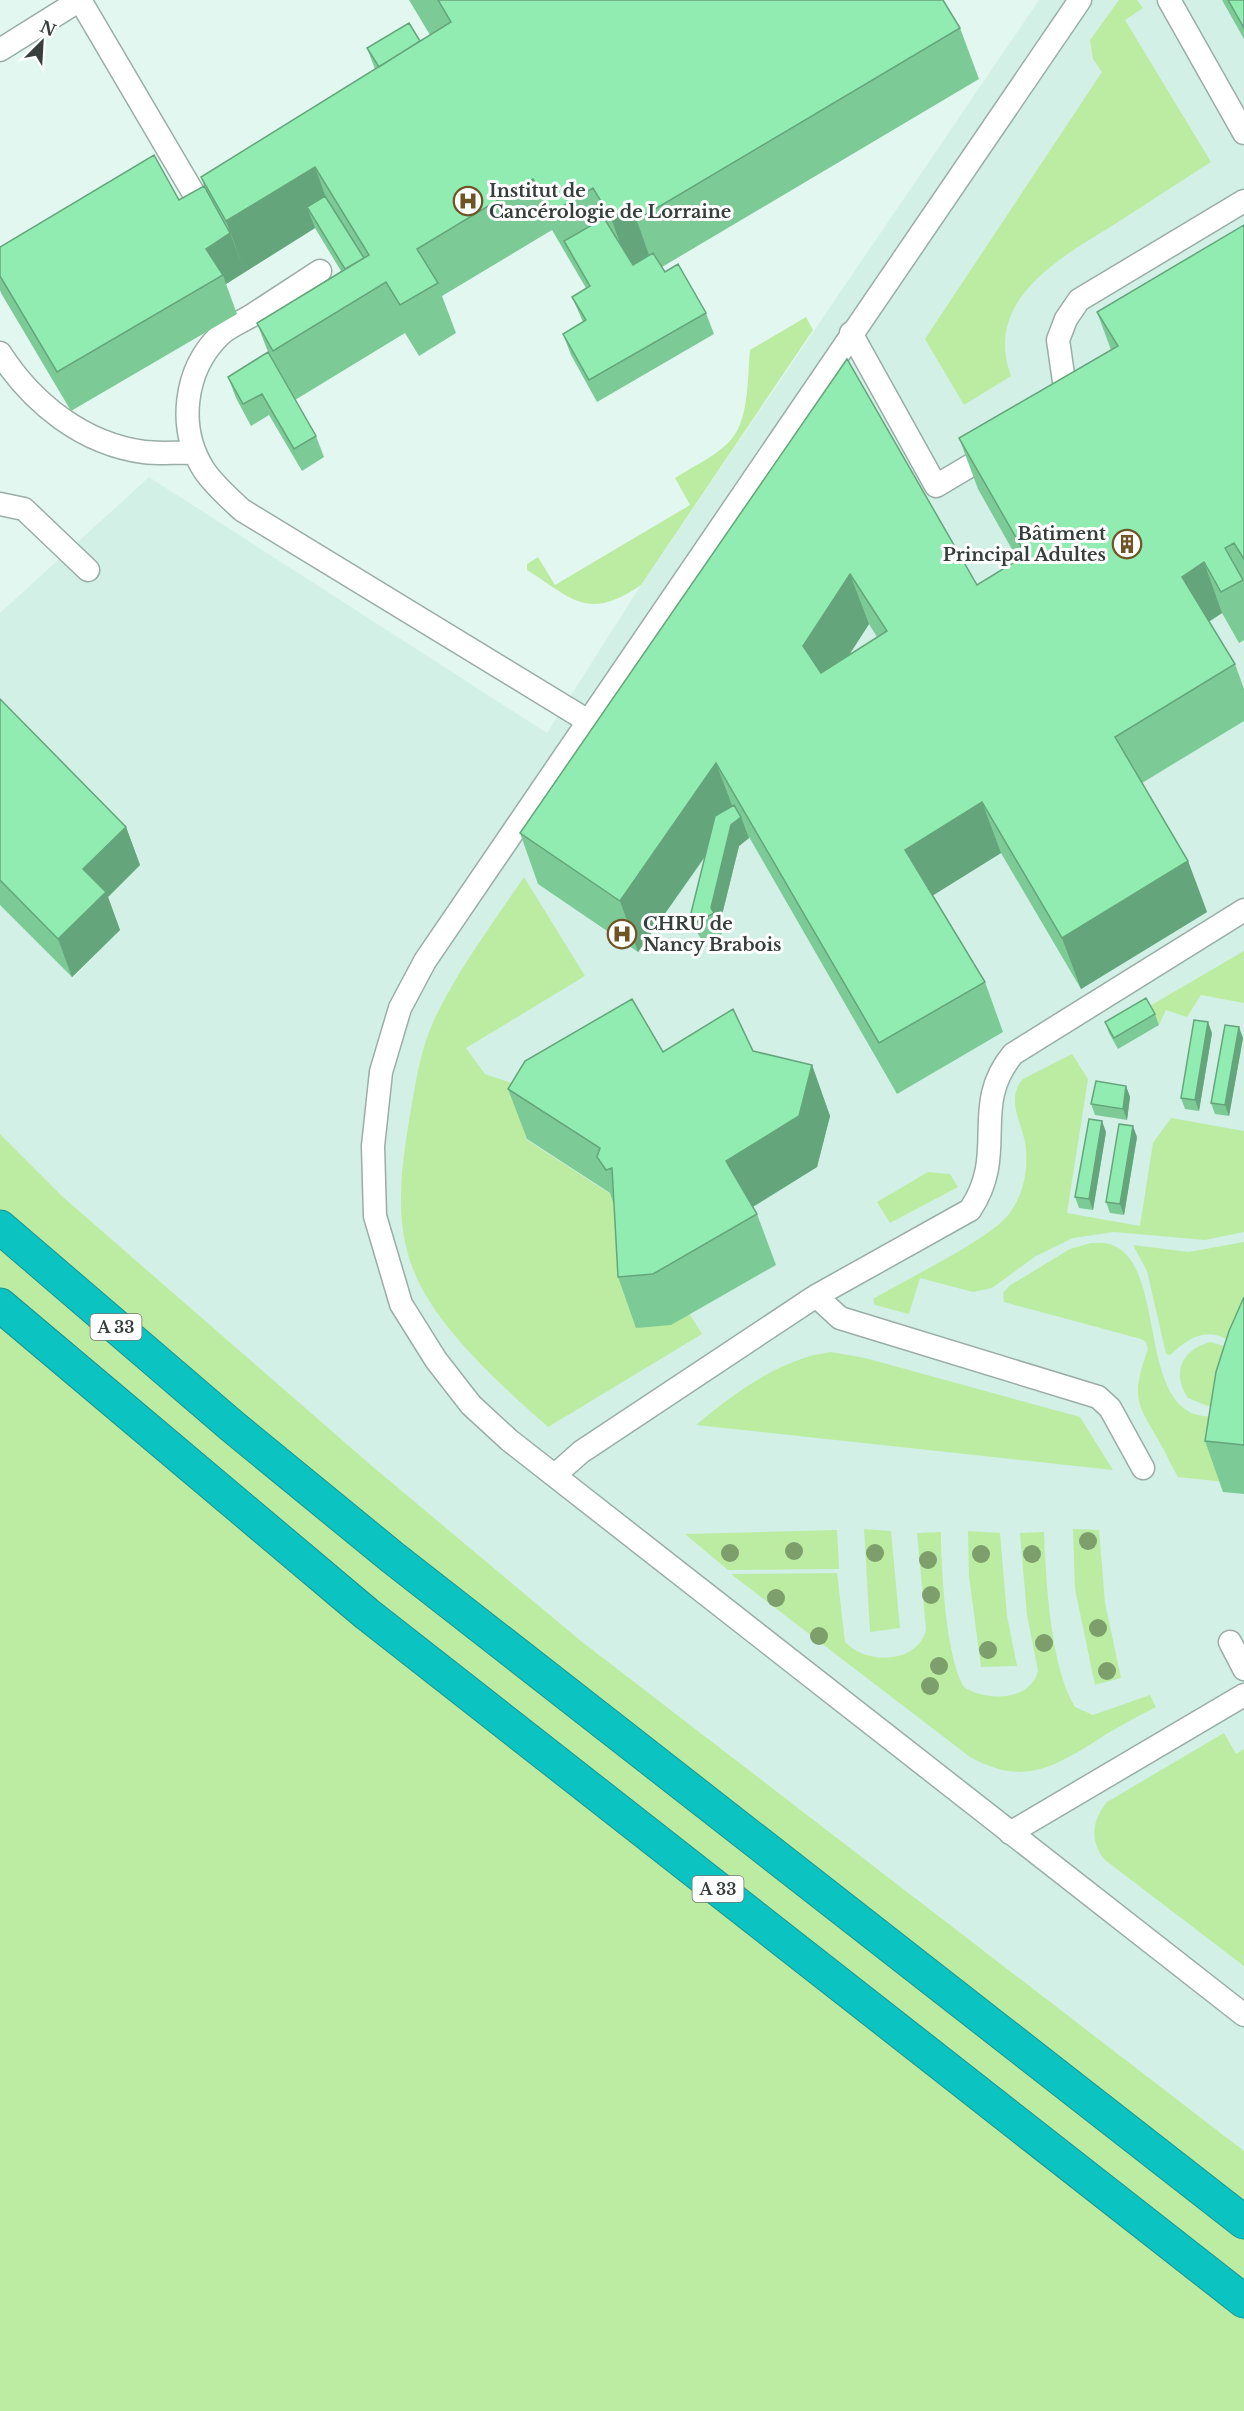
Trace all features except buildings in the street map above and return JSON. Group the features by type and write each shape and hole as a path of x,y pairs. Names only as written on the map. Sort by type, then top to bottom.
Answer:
{"highway":[{"name":"A 33","path":"0,1227 232,1426 392,1557 1244,2222"},
{"name":"A 33","path":"0,1305 367,1614 1244,2301"},
{"path":"0,1332 197,1472"}],"lane":[{"path":"0,50 80,0 204,211"},
{"path":"1080,0 425,961 400,1008 381,1072 373,1146 375,1216 401,1304 436,1360 471,1405 509,1440 1244,2015"},
{"path":"1169,0 1244,133"},
{"path":"152,168 172,156"},
{"path":"1047,421 1068,409 1058,340 1066,319 1079,300 1244,201"},
{"path":"320,272 221,334 205,353 193,374 188,400 189,428 195,453 205,471 242,510 588,721"},
{"path":"852,333 936,486 1017,439"},
{"path":"0,353 15,376 41,404 70,426 106,442 144,452 195,453"},
{"path":"0,504 24,509 88,570"},
{"path":"555,1475 581,1452 816,1296 970,1210 981,1193 988,1175 991,1147 989,1108 993,1086 1002,1068 1013,1054 1244,910"},
{"path":"816,1296 840,1318 1098,1397 1110,1408 1143,1468"},
{"path":"1230,1642 1244,1669"},
{"path":"1010,1833 1244,1695"}],"shaded area":[{"name":"CHRU de Nancy Brabois","path":"1039,0 1244,0 1244,2151 581,1641 372,1466 63,1197 0,1134 0,613 149,477 547,733 641,585"}],"green space":[{"path":"1119,0 1137,0 1143,8 1125,20 1211,162 1074,249 1033,282 1018,302 1008,324 1005,348 1011,376 964,405 925,339 1102,72 1093,59 1090,40"},
{"path":"806,317 813,330 641,585 623,596 594,604 570,597 527,570 527,564 538,557 555,585 690,505 675,478 715,454 734,435 744,412 750,350"},
{"path":"524,877 585,976 466,1048 485,1074 514,1084 527,1140 618,1199 702,1334 548,1427 491,1374 453,1334 437,1312 423,1291 413,1269 407,1249 401,1207 403,1165 409,1124 426,1040 443,1001 465,964"},
{"path":"1244,951 1244,1003 1201,995 1187,1017 1166,1010 1159,1025 1148,1007"},
{"path":"1072,1054 1088,1079 1067,1213 1140,1226 1153,1143 1171,1118 1244,1131 1244,1232 1205,1240 1114,1232 1073,1238 1036,1256 992,1288 973,1292 920,1278 909,1314 875,1305 873,1299 966,1247 1000,1224 1009,1214 1021,1191 1026,1166 1025,1140 1015,1104 1018,1087 1023,1079"},
{"path":"0,1134 63,1197 372,1466 581,1641 1244,2151 1244,2411 0,2411"},
{"path":"928,1172 950,1174 958,1187 890,1223 877,1202"},
{"path":"1244,1242 1244,1354 1225,1338 1207,1334 1189,1340 1170,1355 1166,1354 1147,1271 1133,1245 1189,1252"},
{"path":"1091,1243 1109,1244 1128,1257 1140,1279 1162,1370 1173,1396 1190,1412 1217,1416 1225,1482 1178,1477 1176,1474 1140,1404 1139,1382 1148,1349 1146,1342 1004,1302 1003,1293 1009,1286 1070,1249"},
{"path":"1211,1342 1230,1348 1219,1406 1208,1406 1188,1398 1180,1380 1182,1363 1186,1356 1201,1345"},
{"path":"831,1352 865,1358 1080,1417 1113,1470 696,1425 759,1379 794,1362"},
{"path":"864,1529 891,1531 900,1628 870,1632"},
{"path":"1073,1529 1099,1530 1105,1603 1121,1678 1095,1685 1075,1589"},
{"path":"837,1530 839,1569 728,1570 685,1534"},
{"path":"968,1531 1000,1533 1007,1616 1017,1666 981,1667 969,1576"},
{"path":"941,1532 949,1634 958,1673 964,1687 984,1695 1007,1696 1027,1688 1034,1681 1038,1671 1027,1615 1020,1533 1044,1532 1048,1598 1055,1646 1060,1669 1075,1707 1093,1715 1150,1695 1156,1707 1046,1767 1018,1772 987,1765 970,1757 731,1574 837,1573 845,1642 866,1655 890,1657 902,1655 921,1641 926,1630 917,1533"},
{"path":"1224,1733 1236,1754 1244,1749 1244,1966 1105,1860 1096,1845 1094,1831 1098,1816 1107,1802"}],"place":[{"name":"Institut de Cancérologie de Lorraine","path":"468,201"},
{"name":"Bâtiment Principal Adultes","path":"1127,544"},
{"name":"CHRU de Nancy Brabois","path":"622,934"}]}
